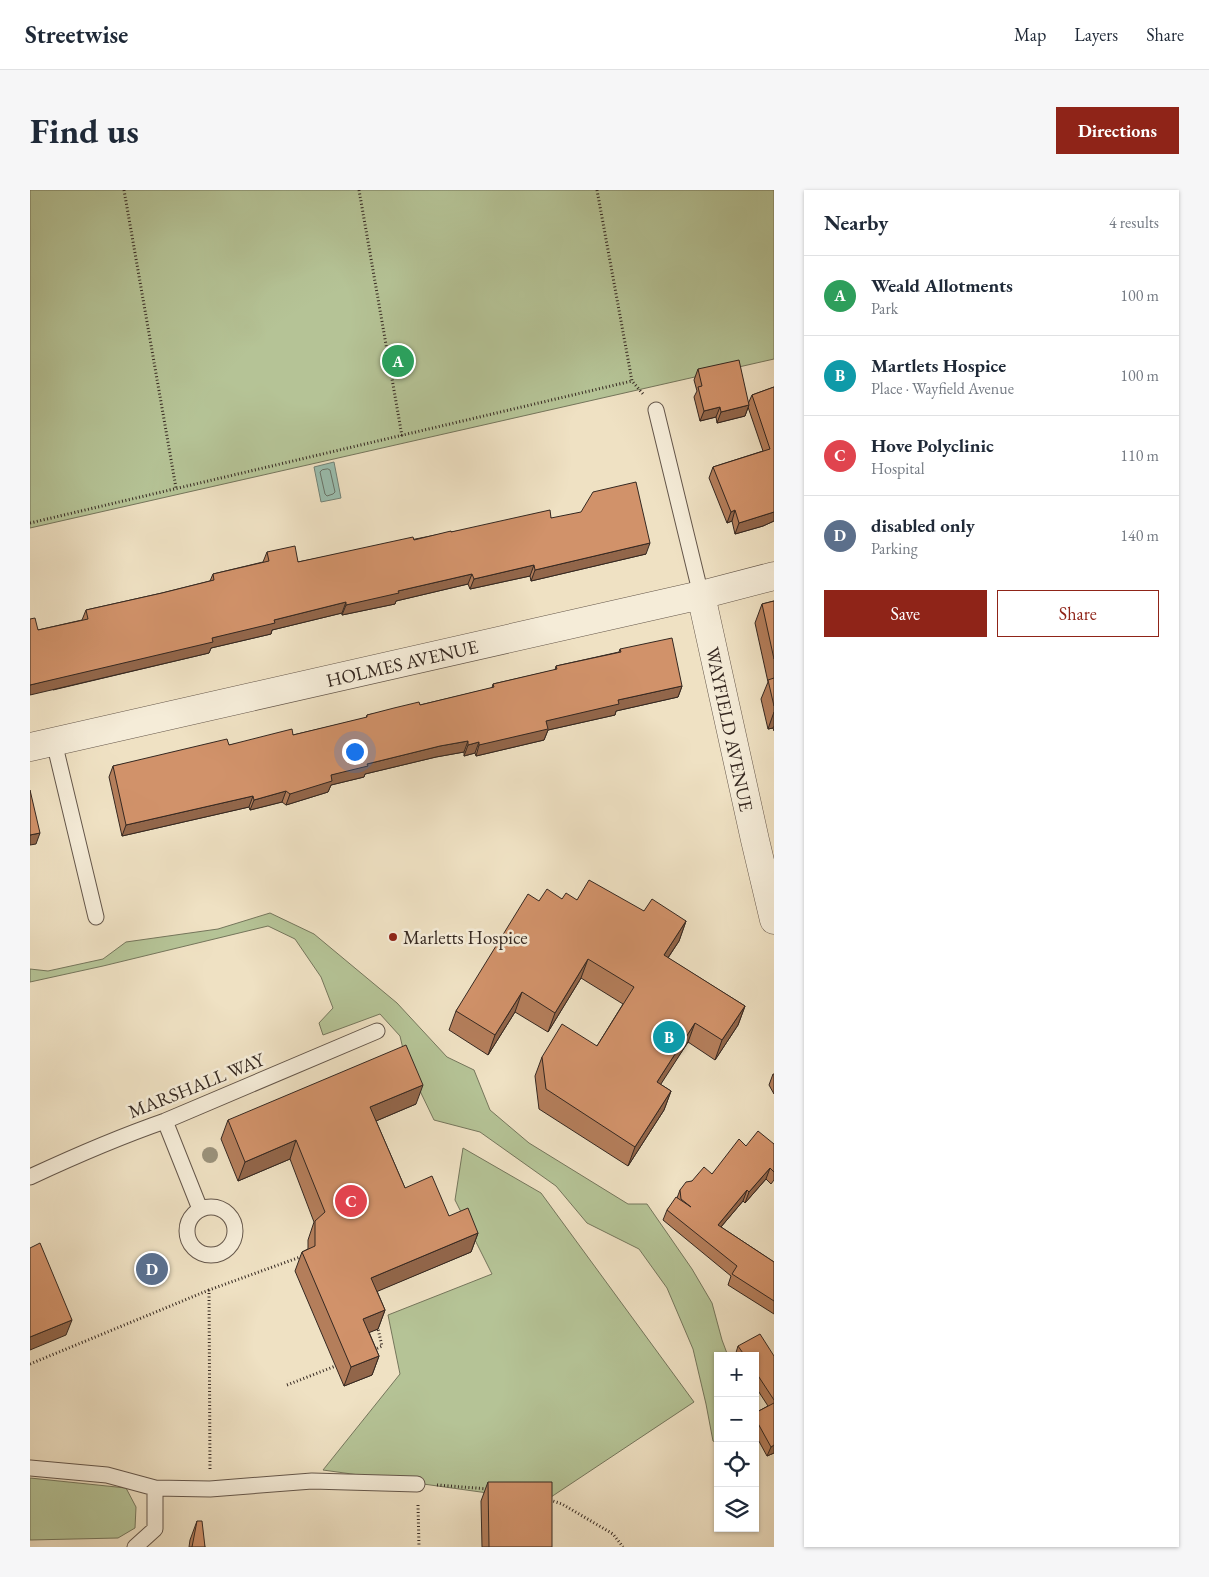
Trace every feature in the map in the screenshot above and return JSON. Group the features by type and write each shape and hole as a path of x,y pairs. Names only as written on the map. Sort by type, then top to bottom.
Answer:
{"street":[{"name":"HOLMES AVENUE","path":"42,744 701,595 774,576"},
{"name":"WAYFIELD AVENUE","path":"701,595 754,840 771,892 774,920"}],"lane":[{"path":"656,410 701,595"},
{"path":"42,744 96,917"},
{"name":"MARSHALL WAY","path":"30,1176 378,1031"},
{"path":"165,1121 200,1209"},
{"path":"30,1468 107,1475 155,1488 210,1489 312,1481 417,1484"},
{"path":"135,1547 155,1529 155,1488"}],"path":[{"path":"124,190 176,488"},
{"path":"359,190 402,436"},
{"path":"597,190 632,381 656,410"},
{"path":"30,523 632,381"},
{"path":"30,1364 209,1290 304,1256"},
{"path":"209,1290 210,1489"},
{"path":"365,1353 382,1346 378,1328"},
{"path":"288,1385 339,1364"},
{"path":"419,1547 417,1484 496,1490"},
{"path":"544,1498 562,1504 613,1534 623,1547"}],"shaded area":[{"path":"30,190 774,190 774,359 30,528"},
{"path":"270,913 314,934 397,1003 447,1057 474,1070 490,1110 529,1143 628,1204 647,1204 692,1269 712,1303 726,1352 714,1352 714,1441 693,1349 667,1288 639,1249 587,1223 556,1186 480,1132 434,1120 406,1062 400,1036 380,1014 323,1035 319,1023 333,1008 321,977 295,939 268,926 30,982 30,969 48,971 103,959 126,942 218,929"},
{"path":"463,1148 541,1193 694,1402 545,1501 323,1470 400,1374 388,1315 492,1274 455,1200"},
{"path":"30,1478 126,1488 136,1507 135,1528 118,1538 30,1540"}],"water":[{"path":"334,462 341,498 321,502 314,467"}],"building":[{"path":"739,360 749,405 721,412 720,407 704,411 698,387 702,386 698,369"},
{"path":"774,387 774,512 739,523 735,510 731,512 713,467 770,449 752,395"},
{"path":"636,482 650,543 535,570 534,565 474,579 472,574 346,605 346,602 274,620 275,623 212,638 213,642 30,685 30,619 35,618 38,630 88,619 86,610 214,580 213,574 269,561 267,552 295,546 298,562 413,537 414,540 550,510 551,518 581,512 593,492"},
{"path":"774,601 774,659 762,604"},
{"path":"672,638 682,686 618,700 619,704 546,721 548,729 479,745 479,742 468,745 468,741 440,746 367,764 368,766 331,775 332,781 290,794 286,791 254,800 253,796 126,825 113,766 227,739 229,745 292,729 293,735 419,702 420,705 494,687 493,684 557,669 556,666 621,652 620,649"},
{"path":"774,678 774,706 768,680"},
{"path":"30,790 40,833 30,835"},
{"path":"589,880 644,911 652,899 686,921 664,955 745,1006 722,1040 695,1023 657,1082 671,1091 635,1147 546,1089 542,1057 562,1024 597,1046 634,987 588,959 555,1013 522,992 495,1035 456,1011 528,894 539,901 547,889 562,899 566,893 577,900"},
{"path":"406,1045 423,1085 370,1107 405,1188 432,1176 449,1216 468,1208 478,1233 371,1278 385,1310 363,1319 379,1356 351,1367 302,1252 315,1246 315,1221 325,1212 296,1140 245,1162 228,1120"},
{"path":"758,1131 774,1144 774,1172 770,1168 749,1192 747,1190 718,1225 774,1262 774,1301 732,1274 737,1266 667,1210 676,1197 691,1207 681,1199 680,1190 686,1182 692,1181 704,1167 712,1174 739,1139 746,1146"},
{"path":"40,1243 72,1320 30,1337 30,1248"},
{"path":"760,1334 774,1356 774,1400 759,1377 759,1352 742,1352 738,1346"},
{"path":"774,1403 774,1445 771,1447 759,1425 759,1411"},
{"path":"488,1482 552,1482 552,1547 489,1547"},
{"path":"197,1521 202,1521 205,1547 192,1547"}],"place":[{"name":"Weald Allotments","path":"398,361"},
{"name":"Marletts Hospice","path":"393,937"},
{"name":"Martlets Hospice","path":"669,1037"},
{"name":"Hove Polyclinic","path":"351,1201"},
{"name":"disabled only","path":"152,1269"}]}
